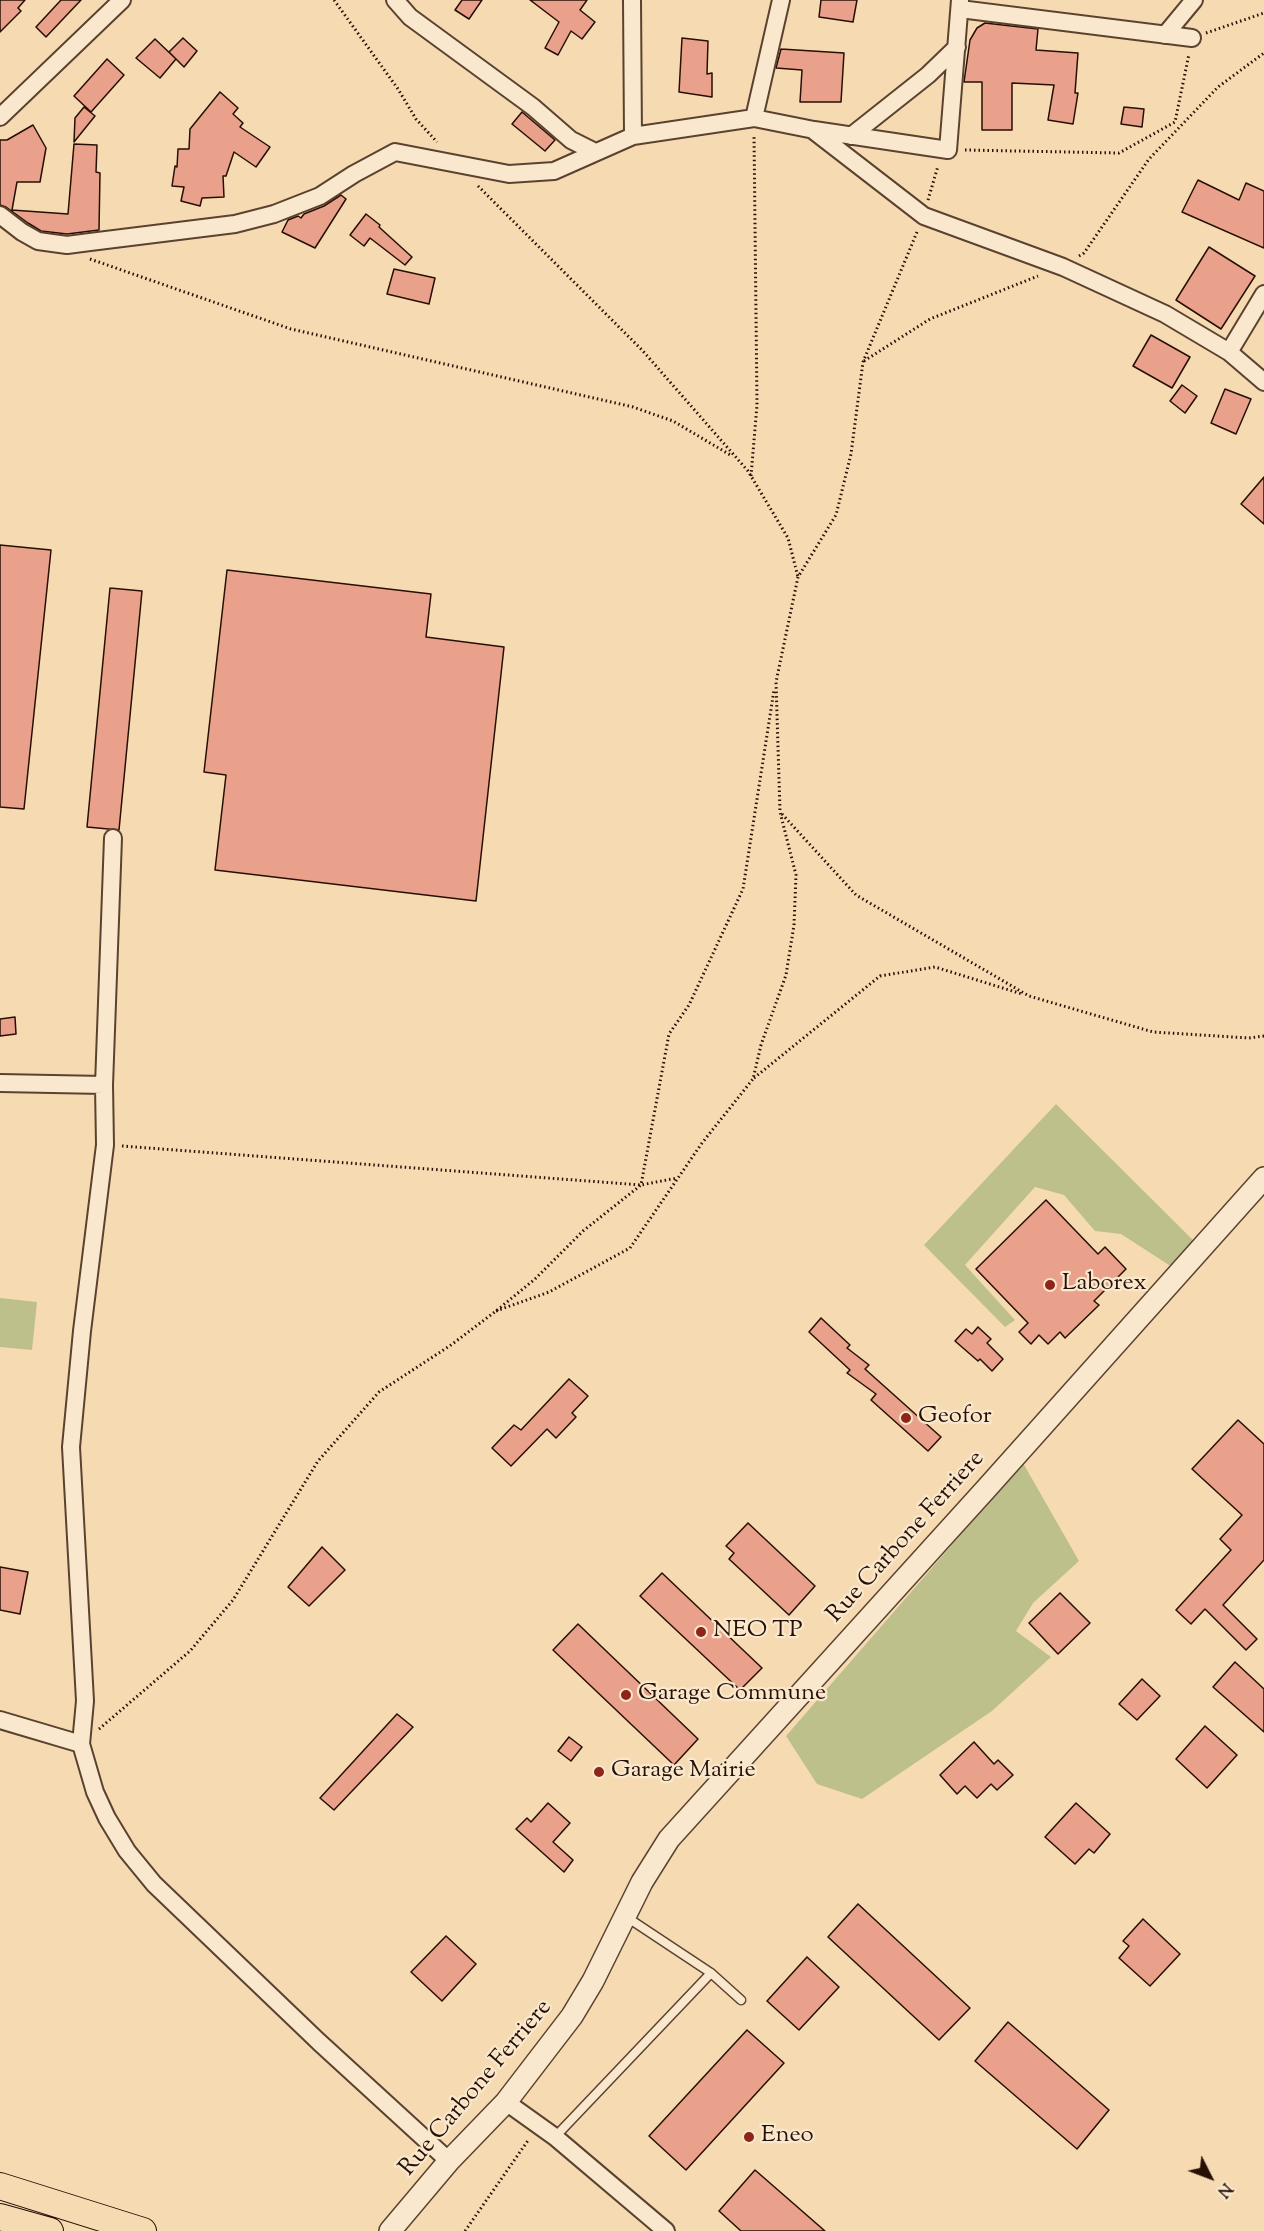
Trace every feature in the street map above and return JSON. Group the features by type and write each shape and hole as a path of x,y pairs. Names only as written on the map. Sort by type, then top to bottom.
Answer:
{"main road":[{"path":"0,2186 143,2231"},
{"path":"0,2217 50,2231"}],"street":[{"path":"0,117 122,0"},
{"path":"395,0 410,17 533,107 571,140 595,152"},
{"path":"632,0 633,136"},
{"path":"754,118 781,0"},
{"path":"1165,35 1194,0"},
{"path":"0,216 38,241 67,245 235,224 274,214 320,196 395,152 509,174 554,171 633,136 754,118 814,130 948,150 960,5 1192,38"},
{"path":"851,136 928,75 957,47"},
{"path":"814,130 924,216 1063,267 1173,318 1228,352 1264,382"},
{"path":"1228,352 1264,294"},
{"path":"113,838 104,1085 105,1145 70,1447 85,1701 81,1744 95,1792 107,1818 127,1851 154,1884 449,2161"},
{"path":"0,1083 104,1085"},
{"name":"Rue Carbone Ferriere","path":"390,2231 449,2161 506,2102 573,2016 656,1856 698,1805 986,1489 1264,1178"},
{"path":"0,1720 81,1744"},
{"path":"506,2102 555,2137 666,2231"}],"lane":[{"path":"624,1916 711,1973 741,2000"},
{"path":"555,2137 711,1973"}],"path":[{"path":"334,0 398,89 416,119 456,164 642,350 748,471 789,538 798,577"},
{"path":"81,1744 190,1652 233,1600 318,1461 379,1392 496,1311 535,1279 583,1231 641,1185 669,1034 689,1005 743,889 776,682 798,577 836,515 851,454 863,362 924,216 935,172 948,150 1119,153 1175,122 1192,38 1264,13"},
{"path":"863,362 930,319 1063,267 1084,253 1149,159 1218,87 1264,53"},
{"path":"751,478 757,405 754,118"},
{"path":"82,257 291,329 633,407 673,421 736,459"},
{"path":"753,1079 761,1045 786,975 794,925 796,875 780,812 776,682"},
{"path":"780,812 856,895 1029,996"},
{"path":"496,1311 549,1292 630,1248 702,1143 753,1079 880,976 935,967 1153,1032 1249,1038 1264,1036"},
{"path":"105,1145 641,1185 678,1178"},
{"path":"465,2231 538,2125"}],"green space":[{"path":"1056,1104 1194,1241 1172,1267 1121,1234 1095,1231 1064,1195 1035,1187 965,1265 1015,1320 1005,1327 924,1245"},
{"path":"0,1298 37,1302 32,1350 0,1347"},
{"path":"1023,1463 1079,1561 1033,1603 1016,1631 1051,1657 992,1711 862,1799 817,1784 786,1736"}],"building":[{"path":"0,0 25,0 18,8 21,11 0,32"},
{"path":"61,0 81,0 46,37 36,27"},
{"path":"462,0 482,0 469,19 455,10"},
{"path":"530,0 587,0 580,10 595,22 582,39 571,31 558,55 545,48 559,22"},
{"path":"821,0 857,0 853,22 819,17"},
{"path":"985,23 1038,29 1036,50 1078,53 1075,93 1078,93 1073,124 1048,120 1054,85 1012,83 1012,130 982,130 982,82 964,82 970,40 977,28"},
{"path":"183,38 197,51 184,67 169,52"},
{"path":"682,38 708,41 707,74 712,73 712,97 679,92"},
{"path":"155,39 176,59 160,78 136,58"},
{"path":"781,49 844,53 841,102 800,102 802,70 776,68"},
{"path":"107,59 124,75 91,112 74,96"},
{"path":"220,92 238,108 233,114 243,123 240,127 270,147 256,167 234,152 226,176 223,176 224,197 202,198 200,206 181,201 184,187 172,186 175,166 177,167 178,149 189,149 190,129"},
{"path":"84,107 95,116 74,142 75,118"},
{"path":"1124,107 1144,109 1142,127 1121,124"},
{"path":"522,112 555,140 545,151 512,124"},
{"path":"33,125 46,148 40,182 17,182 12,210 68,214 74,144 97,145 96,172 100,173 99,230 67,234 41,231 0,205 0,140 7,140"},
{"path":"1198,180 1239,200 1246,183 1264,191 1264,248 1182,212"},
{"path":"341,195 346,199 315,248 282,232 288,220 298,216 301,218 304,214 324,206"},
{"path":"366,214 412,257 405,265 370,238 364,246 350,235"},
{"path":"1209,247 1255,276 1221,329 1176,300"},
{"path":"394,269 435,278 429,304 387,294"},
{"path":"1151,335 1190,357 1172,388 1133,366"},
{"path":"1182,385 1197,396 1185,413 1170,401"},
{"path":"1225,389 1251,399 1236,434 1211,423"},
{"path":"1264,477 1264,524 1241,504"},
{"path":"0,545 51,550 24,809 0,807"},
{"path":"227,570 431,594 426,637 504,647 476,901 215,870 226,775 204,772"},
{"path":"110,588 142,591 119,830 87,827"},
{"path":"15,1017 16,1034 0,1036 0,1019"},
{"name":"Laborex","path":"1046,1200 1098,1254 1105,1247 1126,1269 1094,1301 1099,1305 1065,1338 1060,1332 1048,1344 1039,1335 1031,1344 1019,1332 1028,1323 976,1269"},
{"path":"821,1318 850,1345 847,1348 869,1365 865,1369 941,1437 928,1451 871,1400 876,1394 847,1373 850,1370 809,1332"},
{"path":"978,1327 991,1339 987,1343 1003,1359 992,1371 955,1341 966,1329 972,1334"},
{"path":"569,1379 588,1396 572,1413 576,1417 556,1438 547,1429 511,1466 492,1448 514,1425 521,1430"},
{"path":"1238,1420 1264,1444 1264,1560 1223,1605 1257,1639 1246,1650 1205,1609 1191,1624 1176,1610 1231,1550 1220,1539 1242,1515 1192,1469"},
{"path":"748,1523 815,1586 789,1615 729,1559 734,1553 726,1546"},
{"path":"322,1547 345,1570 309,1606 288,1587"},
{"path":"0,1567 28,1572 20,1614 0,1610"},
{"name":"NEO TP","path":"662,1573 762,1668 740,1690 640,1596"},
{"path":"1060,1593 1090,1623 1058,1654 1029,1623"},
{"name":"Garage Commune","path":"578,1624 698,1739 674,1765 553,1650"},
{"path":"1235,1662 1264,1689 1264,1732 1213,1687"},
{"path":"1142,1679 1160,1696 1137,1720 1119,1704"},
{"path":"397,1714 413,1727 334,1810 320,1798"},
{"path":"1205,1726 1237,1755 1207,1788 1176,1759"},
{"path":"569,1737 582,1747 571,1761 558,1751"},
{"path":"974,1742 994,1764 998,1760 1013,1775 997,1790 991,1784 977,1798 965,1786 957,1794 940,1775"},
{"path":"548,1803 570,1823 553,1842 573,1860 564,1872 516,1829 527,1818 531,1822"},
{"path":"1076,1803 1110,1834 1094,1853 1089,1849 1075,1864 1045,1837"},
{"path":"858,1904 970,2008 939,2040 828,1937"},
{"path":"1143,1919 1180,1954 1150,1986 1119,1958 1129,1946 1123,1941"},
{"path":"446,1936 476,1964 442,2001 411,1972"},
{"path":"807,1957 839,1987 799,2030 767,2001"},
{"path":"1008,2022 1109,2110 1077,2149 975,2061"},
{"path":"747,2030 784,2063 686,2170 649,2136"},
{"path":"755,2170 825,2231 741,2231 719,2211"}],"place":[{"name":"Laborex","path":"1050,1285"},
{"name":"Geofor","path":"906,1418"},
{"name":"NEO TP","path":"701,1632"},
{"name":"Garage Commune","path":"626,1695"},
{"name":"Garage Mairie","path":"599,1772"},
{"name":"Eneo","path":"749,2137"}]}
